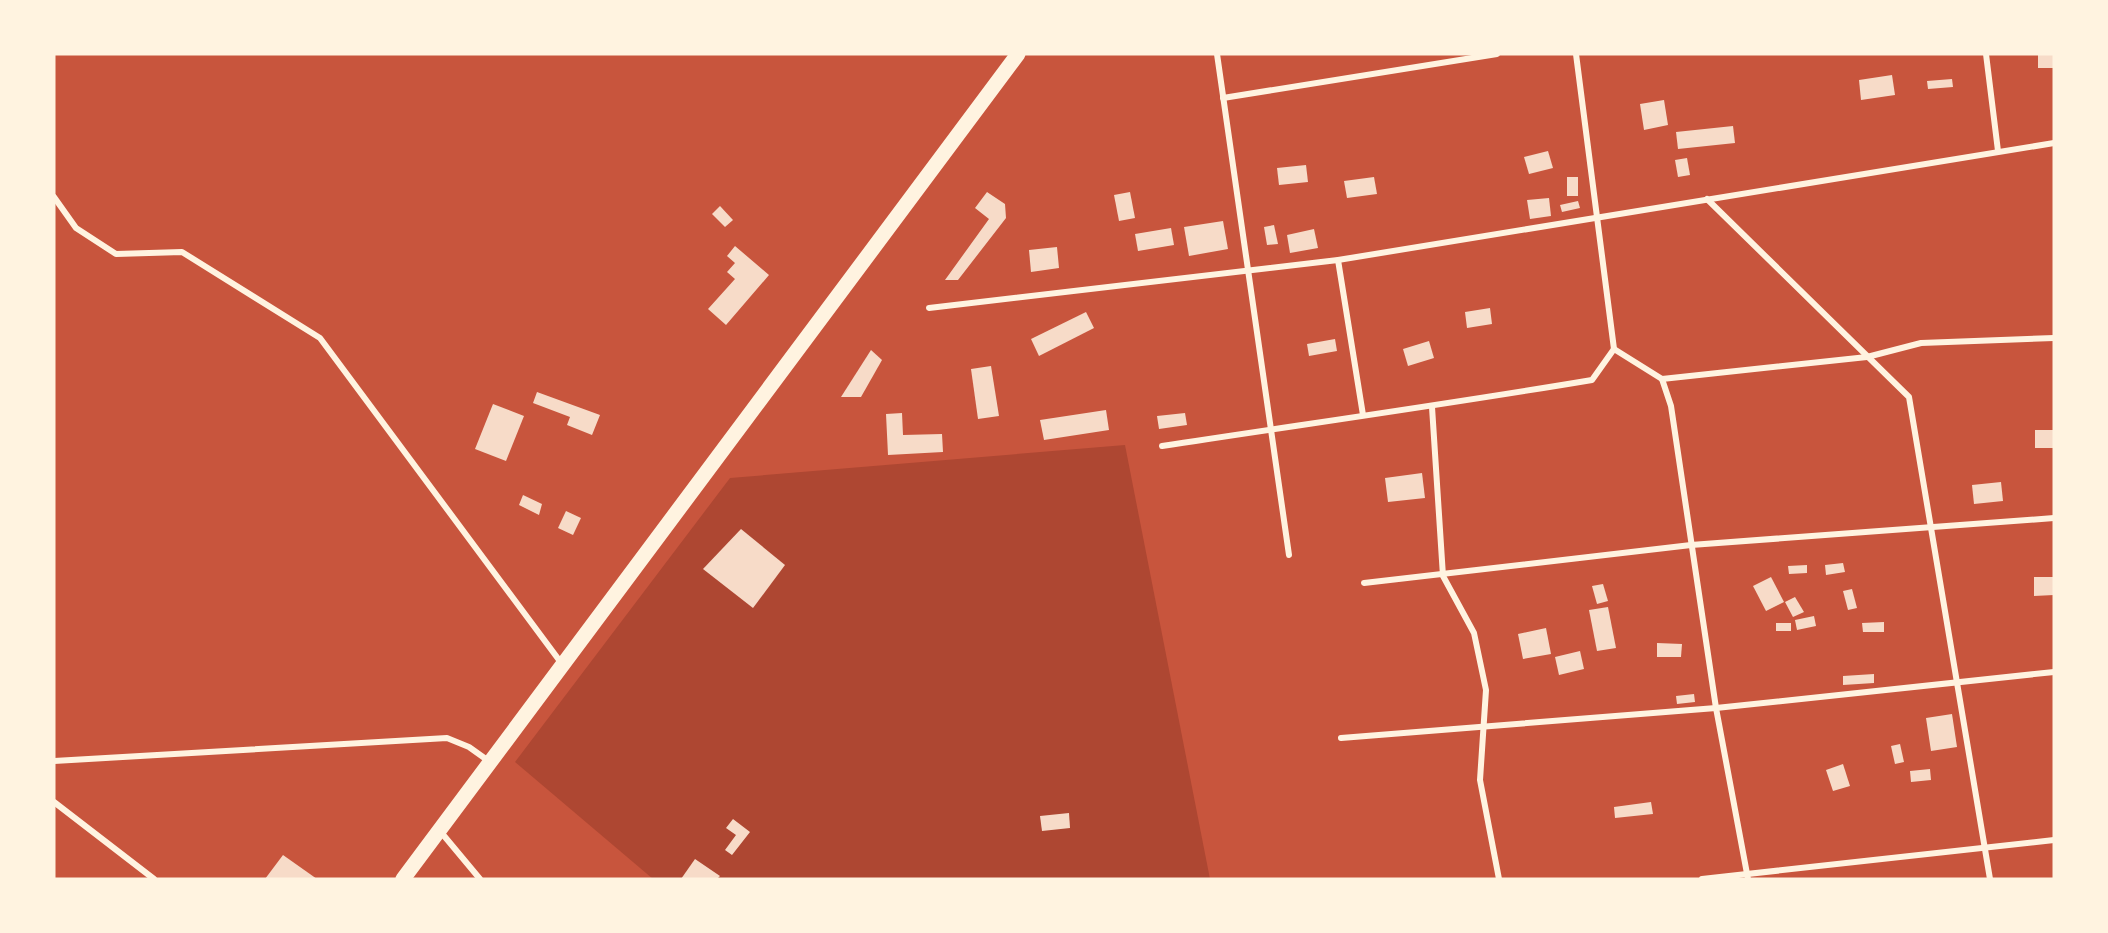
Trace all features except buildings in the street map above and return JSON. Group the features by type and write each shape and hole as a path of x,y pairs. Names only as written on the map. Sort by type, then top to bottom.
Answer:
{"main road":[{"path":"403,879 1018,54"}],"street":[{"path":"1217,54 1288,555"},
{"path":"1223,98 1497,54"},
{"path":"1162,446 1363,415 1432,407 1593,380 1614,349 1576,54"},
{"path":"1986,54 1998,151"},
{"path":"929,308 1338,260 2054,142"},
{"path":"54,197 76,228 116,254 182,252 320,338 563,665"},
{"path":"1707,199 1909,397 1929,527 1990,879"},
{"path":"1338,260 1363,415"},
{"path":"1614,349 1662,379 1867,357 1921,343 2054,338"},
{"path":"1662,379 1671,406 1716,708 1747,876"},
{"path":"1432,407 1443,576 1474,633 1486,690 1480,780 1499,879"},
{"path":"1364,583 1443,576 1690,545 2054,518"},
{"path":"1341,738 1716,708 2054,672"},
{"path":"54,761 447,738 469,747 490,762"},
{"path":"54,802 154,879"},
{"path":"440,830 480,879"},
{"path":"1702,879 1747,876 2054,840"}],"shaded area":[{"path":"1125,445 1210,879 653,879 515,762 730,478"}]}
